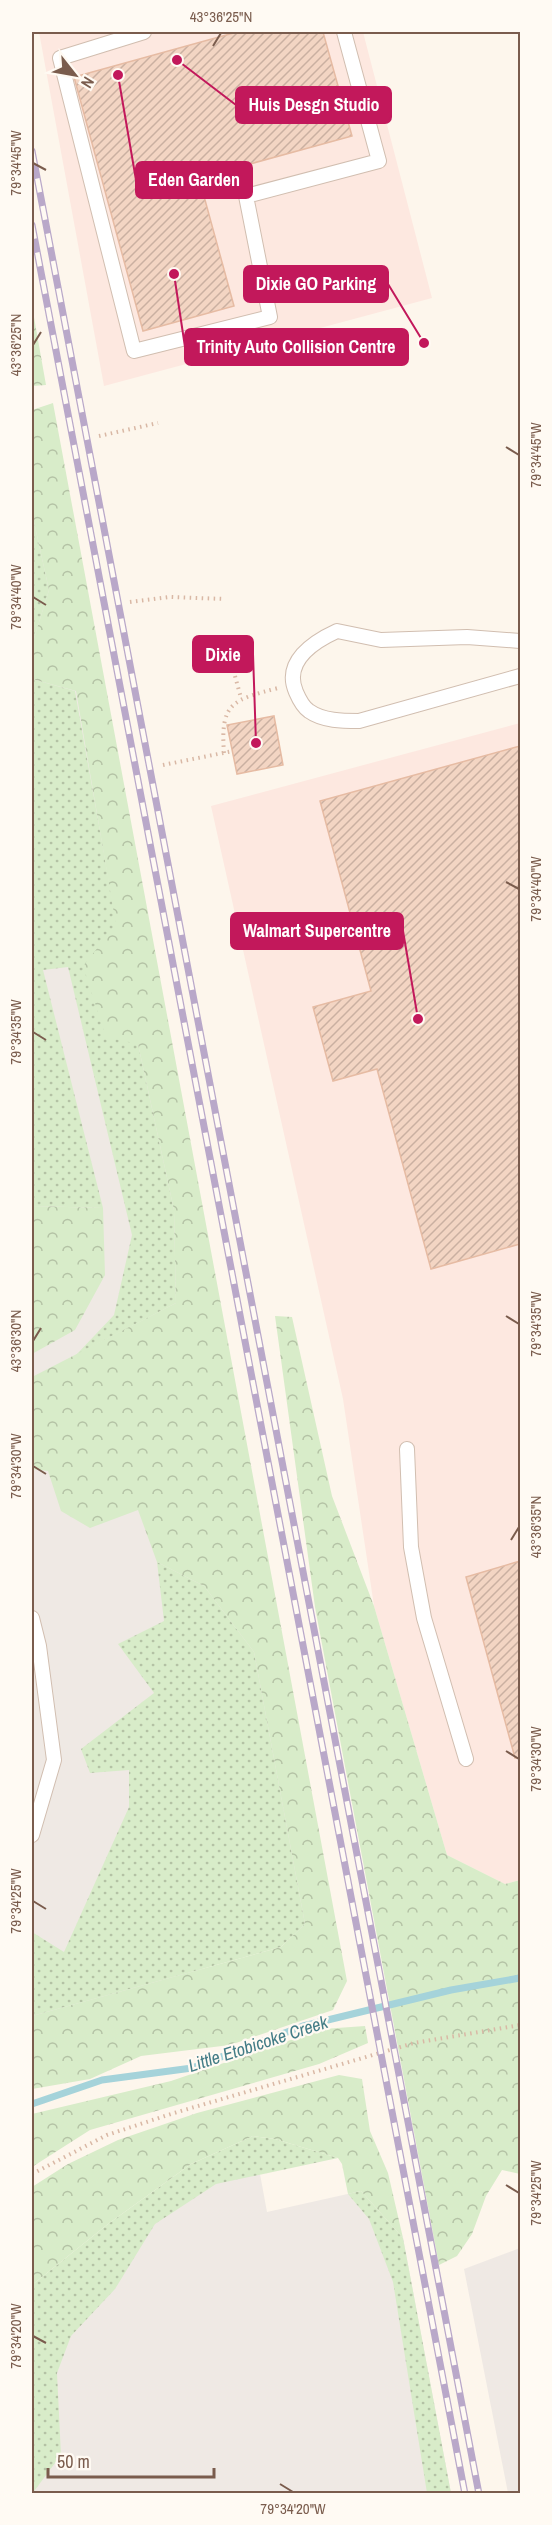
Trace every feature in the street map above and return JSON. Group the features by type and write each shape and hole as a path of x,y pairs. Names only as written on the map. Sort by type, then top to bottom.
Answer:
{"lane":[{"path":"144,32 60,58 134,351 270,317 246,196 378,161 344,32"},
{"path":"520,641 467,637 381,640 337,631 321,638 306,649 295,665 293,684 300,701 309,711 337,720 359,721 520,676"},
{"path":"407,1449 411,1547 424,1618 466,1759"},
{"path":"32,1618 39,1646 54,1760 32,1835"}],"path":[{"path":"99,436 158,423"},
{"path":"130,602 170,597 225,599"},
{"path":"235,676 241,698"},
{"path":"224,753 222,733 225,718 233,705 241,698 293,684"},
{"path":"163,765 233,751"},
{"path":"32,2174 106,2135 174,2113 403,2046 520,2025"}],"shaded area":[{"path":"39,32 363,32 432,298 104,386"},
{"path":"32,407 315,1926 32,2034"},
{"path":"520,723 520,1880 505,1884 447,1855 374,1606 343,1399 211,806"},
{"path":"253,2136 267,2212 361,2191 403,2238 451,2493 32,2494 32,2285"},
{"path":"520,2248 520,2493 508,2493 464,2269"}],"green space":[{"path":"32,306 46,385 32,386"},
{"path":"53,403 347,1981 333,2010 230,2045 141,2056 90,2079 32,2089 32,2016 281,1947 305,1924 254,1652 204,1586 157,1562 138,1510 90,1528 61,1511 48,1471 32,1469 32,1377 176,1303 174,1210 138,1044 106,1037 83,966 116,925 76,691 32,679 32,645 49,590 32,513 32,410"},
{"path":"32,513 49,590 32,645"},
{"path":"32,679 75,691 138,1044 174,1210 176,1303 76,1355 114,1315 132,1235 68,967 43,970 103,1208 32,1206"},
{"path":"32,1206 103,1208 105,1275 75,1330 32,1354"},
{"path":"275,1316 292,1317 332,1496 374,1606 447,1855 505,1884 520,1880 520,2174 502,2170 486,2196 472,2234 457,2256 439,2265 315,1607"},
{"path":"157,1562 204,1586 254,1652 305,1924 281,1947 32,2016 32,1932 64,1952 129,1807 129,1770 90,1773 81,1749 154,1693 118,1644 164,1621"},
{"path":"365,2026 368,2043 319,2064 90,2130 32,2167 32,2114 171,2081 323,2029"},
{"path":"339,2075 362,2079 370,2131 388,2173 403,2238 361,2191 348,2194 342,2164 338,2158 275,2139 253,2136 191,2164 108,2224 32,2285 32,2187 68,2164 118,2140 197,2113"},
{"path":"253,2136 275,2139 338,2158 216,2184 155,2224 115,2289 71,2336 57,2373 61,2455 32,2494 32,2285 108,2224 191,2164"},
{"path":"361,2191 403,2238 451,2493 427,2493 393,2282 369,2219 348,2194"}],"building":[{"path":"237,32 323,32 352,136 199,178 234,306 143,331 74,77"},
{"path":"274,716 283,765 237,774 227,725"},
{"path":"520,746 520,1244 431,1269 377,1069 333,1081 313,1007 371,991 320,801"},
{"path":"520,1561 520,1758 515,1758 466,1577"}],"waterway":[{"name":"Little Etobicoke Creek","path":"32,2104 102,2080 192,2068 303,2026 451,1990 520,1978"}],"railway":[{"path":"32,151 479,2494"},
{"path":"32,225 465,2494"}],"place":[{"name":"Huis Desgn Studio","path":"177,60"},
{"name":"Eden Garden","path":"118,75"},
{"name":"Trinity Auto Collision Centre","path":"174,274"},
{"name":"Dixie GO Parking","path":"424,343"},
{"name":"Dixie","path":"256,743"},
{"name":"Walmart Supercentre","path":"418,1019"}]}
